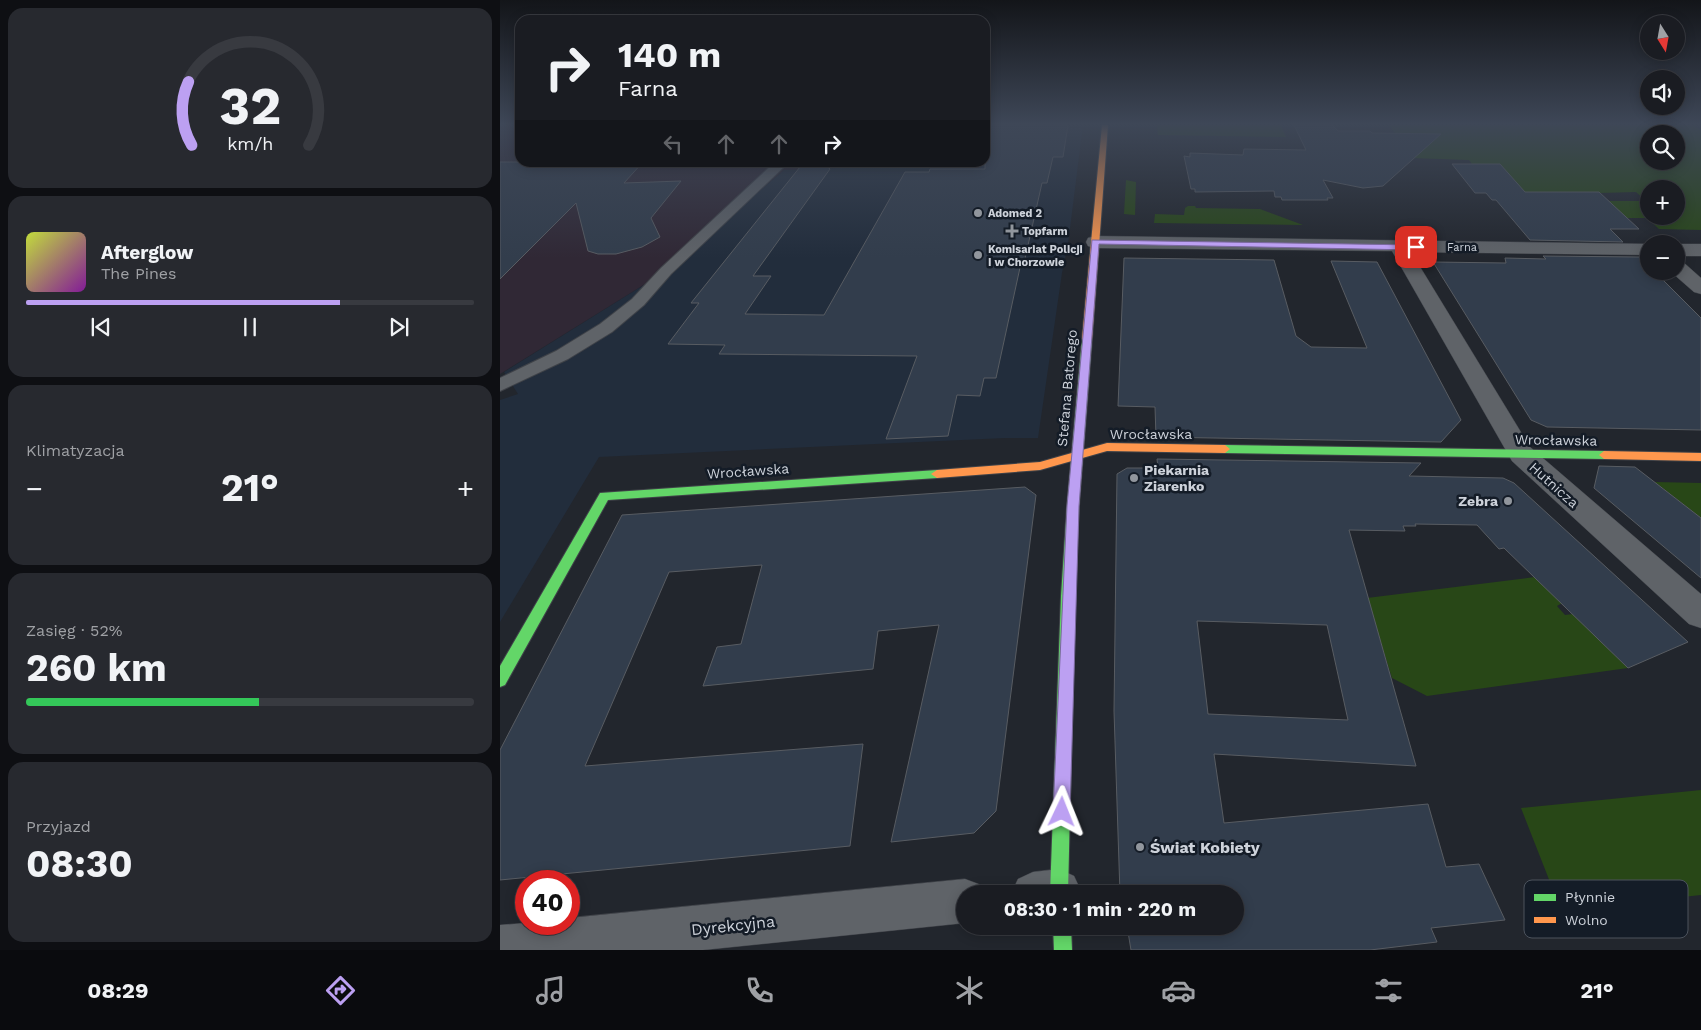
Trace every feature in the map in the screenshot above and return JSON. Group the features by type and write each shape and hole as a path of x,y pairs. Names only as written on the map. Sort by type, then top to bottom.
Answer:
{"street":[{"name":"Stefana Batorego","path":"1054,885 1076,454 1101,169"},
{"name":"Farna","path":"1095,242 1640,249"},
{"name":"Hutnicza","path":"1399,247 1521,454 1701,614"},
{"path":"1685,250 1701,250"},
{"path":"1685,274 1701,288"},
{"name":"Wrocławska","path":"500,680 604,496 1012,469 1040,466 1076,454 1107,447 1701,457"},
{"name":"Dyrekcyjna","path":"500,948 956,902"},
{"name":"Stefana Batorego","path":"1060,935 1063,950"}],"lane":[{"path":"500,385 562,355 606,328 638,302 666,271 775,169"}],"shaded area":[{"path":"500,169 801,169 784,170 666,271 500,374"},
{"path":"1077,169 1068,244 1038,438 599,457 500,622 500,400 518,394 504,372 666,271 784,170"}],"green space":[{"path":"1504,169 1701,169 1701,230 1659,229 1655,225 1685,225 1685,180 1640,180 1640,196 1636,192 1524,195"},
{"path":"1126,180 1136,182 1135,215 1124,214"},
{"path":"1609,201 1640,201 1640,218 1604,218"},
{"path":"1195,206 1196,208 1260,209 1303,225 1154,223 1155,214 1184,215 1185,208"},
{"path":"1655,482 1701,483 1701,518"},
{"path":"1535,577 1562,603 1557,606 1565,615 1573,614 1628,668 1427,696 1392,678 1367,598"},
{"path":"1701,790 1701,895 1688,896 1688,880 1549,880 1521,808"}],"building":[{"path":"500,169 636,169 624,183 681,181 651,218 660,237 642,247 616,254 598,254 588,251 576,203 500,279"},
{"path":"798,169 830,169 753,276 771,276 745,314 824,315 905,172 929,172 930,169 1050,169 1047,183 1042,183 1024,263 1021,263 996,378 984,378 980,396 957,395 948,436 886,439 917,356 719,354 725,345 668,344 699,303 691,303"},
{"path":"1187,169 1402,169 1383,186 1363,188 1323,180 1333,198 1327,198 1328,200 1282,200 1281,197 1275,197 1274,191 1195,192 1195,189 1191,189"},
{"path":"1456,169 1505,169 1525,192 1599,192 1639,229 1610,229 1623,242 1530,240 1496,200 1492,200 1486,193 1475,193"},
{"path":"1543,256 1639,257 1640,280 1663,280 1701,318 1701,430 1547,427 1531,420 1433,262 1506,263 1505,258 1546,259"},
{"path":"1124,258 1274,260 1296,336 1311,347 1367,348 1331,261 1377,262 1461,420 1441,442 1156,437 1155,407 1118,406"},
{"path":"1157,459 1421,463 1409,476 1503,478 1514,483 1688,642 1628,668 1504,548 1499,549 1477,525 1415,524 1416,526 1403,526 1405,531 1349,530 1416,766 1214,754 1224,823 1428,804 1446,867 1479,864 1505,920 1431,928 1437,942 1370,950 1131,950 1128,935 1244,935 1244,885 1120,885 1114,711 1117,474 1127,468 1158,468","holes":["1197,621 1327,625 1348,720 1208,714"]},
{"path":"1599,466 1635,467 1701,518 1701,578 1594,488"},
{"path":"1025,487 1036,495 996,811 974,833 891,842 939,625 878,631 873,669 703,686 717,647 741,644 762,565 669,572 585,766 863,744 850,846 580,872 580,870 515,870 515,879 500,880 500,750 622,515"}],"traffic: fast":[{"path":"1059,885 1068,596 1073,506 1087,339"},
{"path":"1225,449 1604,455"},
{"path":"500,680 604,496 937,474"},
{"path":"1062,935 1063,950"}],"traffic: slow":[{"path":"1087,339 1101,169"},
{"path":"937,474 1040,466 1107,447 1225,449"},
{"path":"1604,455 1701,457"}],"place":[{"name":"Adomed 2","path":"978,213"},
{"name":"Topfarm","path":"1012,231"},
{"name":"Komisariat Policji I w Chorzowie","path":"978,255"},
{"name":"Piekarnia Ziarenko","path":"1134,478"},
{"name":"Zebra","path":"1508,501"},
{"name":"Świat Kobiety","path":"1140,847"}],"route":[{"path":"1062,812 1068,596 1076,454 1095,242 1416,247"}]}
